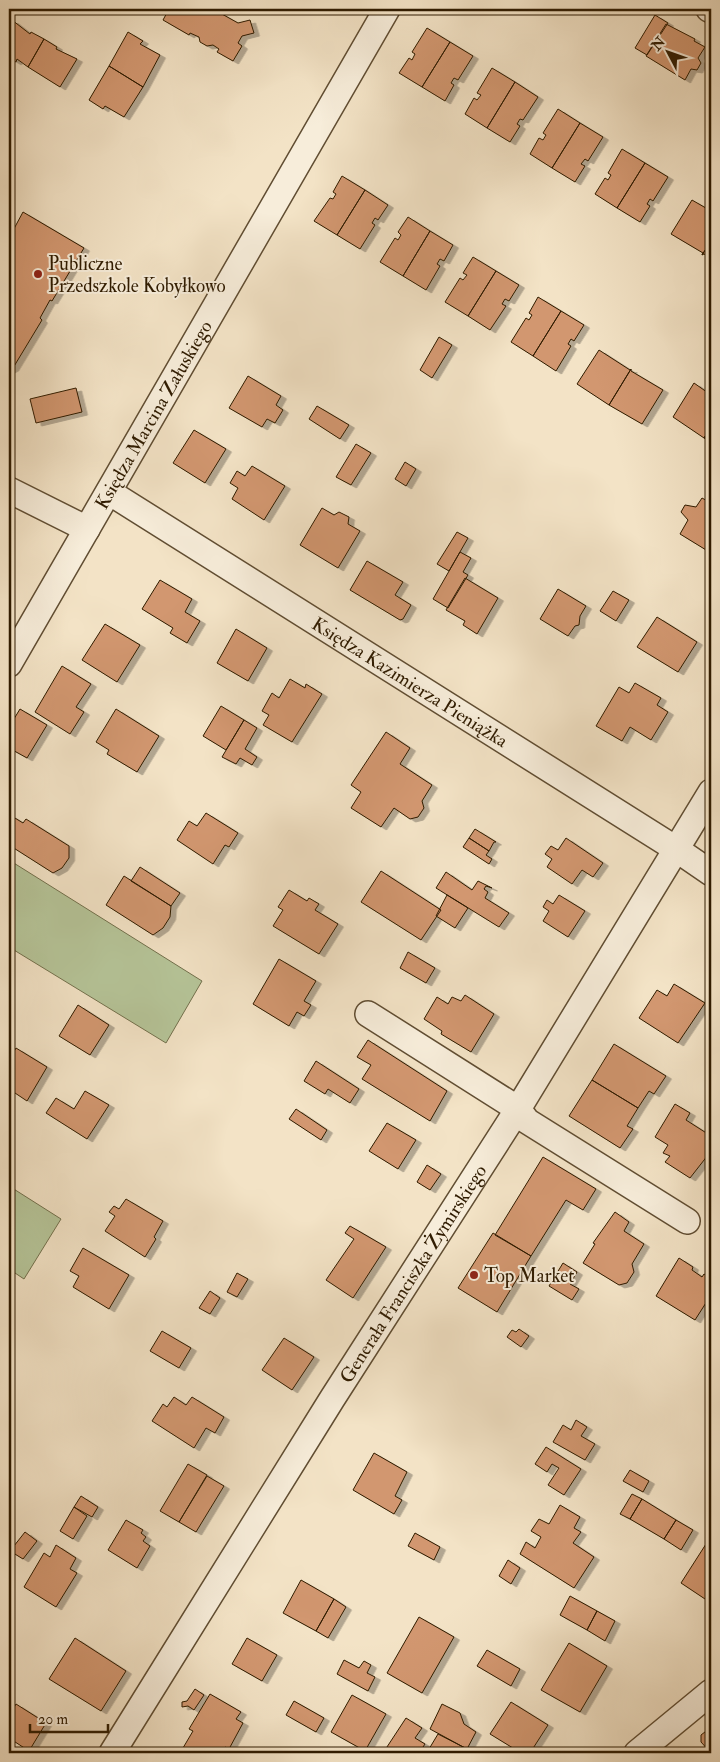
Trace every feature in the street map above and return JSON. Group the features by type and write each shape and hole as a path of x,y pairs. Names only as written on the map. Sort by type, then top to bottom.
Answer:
{"street":[{"name":"Księdza Marcina Załuskiego","path":"9,664 387,9"},
{"path":"9,490 87,529"},
{"name":"Księdza Kazimierza Pieniążka","path":"109,492 676,849 711,873"},
{"name":"Generała Franciszka Żymirskiego","path":"112,1753 338,1391 518,1109 711,792"},
{"path":"368,1014 518,1109 527,1121 687,1221"},
{"path":"636,1753 711,1692"}],"green space":[{"path":"9,860 202,981 166,1043 9,947"},
{"path":"9,1186 61,1219 24,1279 9,1269"}],"building":[{"path":"169,9 213,9 238,23 250,20 254,33 242,36 238,43 242,46 233,61 217,52 219,49 213,45 207,46 200,42 199,37 190,33 189,35 163,20"},
{"path":"655,15 668,23 647,55 635,48"},
{"path":"12,20 30,34 31,32 44,39 28,67 17,59 16,62 9,58 9,26"},
{"path":"666,24 695,39 694,41 705,47 698,58 701,63 697,70 691,69 685,80 646,56"},
{"path":"427,28 450,42 422,87 399,73 409,58 412,60 415,54 412,52"},
{"path":"128,32 143,41 140,44 160,55 143,87 109,66"},
{"path":"44,39 57,47 56,49 77,59 60,87 28,67"},
{"path":"450,42 473,56 458,80 454,78 451,83 454,85 445,101 422,87"},
{"path":"109,66 143,87 124,117 105,106 103,109 89,100"},
{"path":"492,68 515,82 487,128 465,114 474,98 477,100 481,95 477,93"},
{"path":"515,82 538,97 523,120 520,119 517,124 520,126 510,142 487,128"},
{"path":"558,109 580,123 552,168 530,154 539,138 543,140 546,135 543,133"},
{"path":"580,123 603,137 588,161 585,159 581,164 585,166 575,182 552,168"},
{"path":"622,149 645,163 617,208 595,194 605,178 608,180 611,175 608,173"},
{"path":"645,163 668,177 653,201 650,199 647,204 650,206 640,222 617,208"},
{"path":"342,176 365,190 337,235 314,221 330,198 333,199 336,194 333,192"},
{"path":"365,190 388,205 378,220 375,218 372,223 375,225 360,249 337,235"},
{"path":"692,200 711,211 711,241 702,255 703,253 671,234"},
{"name":"Publiczne Przedszkole Kobyłkowo","path":"23,212 84,248 52,301 50,300 40,318 42,320 13,368 9,370 9,238"},
{"path":"408,217 430,231 403,276 380,262 395,238 398,240 401,235 398,232"},
{"path":"430,231 453,245 444,261 440,259 437,264 440,266 426,290 403,276"},
{"path":"711,241 711,258 704,254 702,255"},
{"path":"473,257 496,271 468,316 445,302 460,278 463,280 467,275 463,273"},
{"path":"496,271 519,285 509,301 505,299 502,304 506,306 490,330 468,316"},
{"path":"538,297 561,311 533,356 511,342 526,318 529,320 532,315 529,313"},
{"path":"561,311 584,325 574,341 571,339 568,344 571,346 556,371 533,356"},
{"path":"439,337 452,345 432,378 420,370"},
{"path":"599,350 631,369 609,405 577,384"},
{"path":"631,369 631,371 663,390 642,424 609,405"},
{"path":"248,376 281,396 276,405 283,410 275,423 267,419 262,427 229,408"},
{"path":"694,383 711,395 711,427 704,438 673,417"},
{"path":"76,388 82,412 36,423 30,399"},
{"path":"317,406 349,425 340,439 309,419"},
{"path":"711,427 711,443 704,438"},
{"path":"194,430 226,449 205,483 173,463"},
{"path":"356,444 371,453 351,485 336,477"},
{"path":"405,462 416,469 406,486 395,479"},
{"path":"252,466 285,486 264,520 232,499 238,488 230,483 237,471 245,476"},
{"path":"702,498 711,503 711,553 680,534 688,520 681,512 685,505 696,507"},
{"path":"322,508 334,515 339,512 349,517 348,524 360,531 338,568 300,545"},
{"path":"457,532 468,538 449,571 437,564"},
{"path":"460,552 471,558 463,572 468,575 448,608 433,599"},
{"path":"367,561 403,582 395,595 411,605 403,619 400,620 350,590"},
{"path":"465,578 498,598 477,634 463,625 465,621 446,610"},
{"path":"160,580 192,599 185,612 200,621 187,643 170,633 173,628 142,609"},
{"path":"558,589 586,606 580,616 579,625 575,626 568,636 540,619"},
{"path":"613,591 629,600 616,621 600,611"},
{"path":"657,617 697,642 678,672 637,647"},
{"path":"105,624 140,645 117,682 82,660"},
{"path":"236,629 267,648 248,681 217,663"},
{"path":"62,666 91,684 76,707 84,712 70,734 35,712"},
{"path":"290,679 305,688 306,684 322,694 292,742 263,725 269,715 262,711 272,693 279,698"},
{"path":"635,683 661,698 657,705 668,712 651,740 630,727 622,741 596,726 619,687 629,693"},
{"path":"221,706 244,720 226,750 203,736"},
{"path":"20,709 47,725 27,758 9,748 9,727"},
{"path":"116,709 159,736 137,772 107,754 109,750 96,742"},
{"path":"244,720 257,728 245,749 257,757 252,765 240,758 236,764 222,757"},
{"path":"386,732 410,748 400,764 432,785 422,801 424,808 418,817 410,819 394,808 381,827 351,808 361,792 351,785"},
{"path":"206,813 238,833 229,847 225,845 213,864 177,840 189,821 197,826"},
{"path":"10,815 23,823 26,819 69,846 69,858 62,868 53,873 9,845"},
{"path":"475,829 496,842 494,842 489,851 469,838"},
{"path":"469,838 489,851 486,855 492,859 489,864 463,847"},
{"path":"566,838 603,863 593,877 582,870 572,884 547,867 552,859 545,854 551,846 558,850"},
{"path":"140,867 180,893 171,906 131,881"},
{"path":"381,871 441,910 421,940 361,902"},
{"path":"446,872 472,890 478,881 492,888 486,886 484,889 488,892 485,898 509,913 499,927 436,888"},
{"path":"124,876 171,906 170,917 163,928 153,935 106,905"},
{"path":"289,890 307,901 309,898 319,904 315,910 338,924 319,954 273,926 283,910 278,907"},
{"path":"447,895 468,908 455,928 436,916"},
{"path":"559,895 585,911 568,937 543,921 549,911 543,907 547,900 553,904"},
{"path":"408,952 435,968 426,983 400,968"},
{"path":"279,959 316,981 304,1001 311,1005 304,1016 297,1012 289,1026 253,1004"},
{"path":"674,984 705,1003 678,1043 639,1018 657,990 667,996"},
{"path":"465,995 494,1014 471,1052 441,1034 442,1031 424,1019 437,997 448,1004 452,997 461,1001"},
{"path":"78,1005 109,1025 90,1055 59,1036"},
{"path":"368,1040 447,1091 430,1121 362,1079 371,1065 357,1057"},
{"path":"614,1044 666,1076 654,1094 649,1091 638,1108 592,1080"},
{"path":"16,1048 47,1067 27,1101 9,1089 9,1060"},
{"path":"316,1061 359,1089 350,1103 328,1089 325,1094 304,1081"},
{"path":"592,1080 638,1108 627,1126 633,1129 620,1148 569,1116"},
{"path":"85,1091 109,1105 87,1139 46,1113 56,1098 74,1109"},
{"path":"675,1104 690,1113 686,1120 711,1136 711,1146 706,1154 708,1155 690,1178 665,1162 670,1156 663,1153 668,1145 655,1137"},
{"path":"296,1109 327,1130 321,1140 289,1119"},
{"path":"387,1123 416,1140 398,1169 369,1151"},
{"path":"543,1157 596,1189 583,1210 566,1200 531,1256 495,1235"},
{"path":"427,1165 441,1174 430,1190 417,1182"},
{"path":"126,1199 163,1221 154,1237 156,1239 145,1257 105,1231 115,1216 109,1212 114,1206 119,1209"},
{"path":"615,1212 629,1222 624,1231 644,1244 632,1264 634,1272 627,1283 619,1285 583,1263 595,1244 593,1243"},
{"path":"350,1226 386,1247 353,1298 326,1280 354,1239 345,1233"},
{"path":"493,1233 531,1256 497,1312 458,1288"},
{"path":"83,1248 129,1275 109,1309 73,1287 79,1276 70,1271"},
{"path":"679,1258 693,1267 692,1270 702,1277 704,1274 711,1278 711,1295 695,1320 656,1296"},
{"path":"563,1263 577,1272 570,1284 579,1289 572,1300 549,1286"},
{"path":"237,1273 248,1279 237,1297 227,1292"},
{"path":"210,1291 220,1298 210,1314 199,1308"},
{"path":"519,1329 529,1336 521,1347 507,1337 512,1330 516,1332"},
{"path":"162,1331 191,1348 179,1368 150,1351"},
{"path":"284,1338 314,1357 292,1390 262,1370"},
{"path":"174,1397 186,1405 192,1397 224,1417 215,1433 206,1428 194,1448 152,1421 163,1404 167,1407"},
{"path":"576,1420 587,1427 581,1436 595,1444 585,1460 553,1442 563,1425 571,1430"},
{"path":"546,1447 581,1469 564,1495 548,1485 559,1468 552,1464 547,1472 535,1464"},
{"path":"374,1453 407,1472 395,1496 402,1500 394,1514 353,1490"},
{"path":"188,1464 207,1475 179,1522 160,1511"},
{"path":"630,1470 649,1481 643,1492 623,1481"},
{"path":"207,1476 224,1486 196,1532 179,1522"},
{"path":"632,1494 642,1499 630,1519 620,1514"},
{"path":"81,1496 98,1507 92,1517 74,1507"},
{"path":"642,1499 676,1520 664,1539 630,1519"},
{"path":"560,1505 580,1517 574,1528 581,1532 573,1543 594,1557 574,1588 520,1554 526,1542 535,1548 541,1537 531,1531 539,1519 549,1524"},
{"path":"74,1507 87,1516 73,1539 60,1531"},
{"path":"126,1520 143,1530 141,1533 146,1537 143,1541 150,1546 137,1568 108,1550"},
{"path":"676,1520 693,1530 681,1550 664,1539"},
{"path":"25,1532 37,1541 23,1559 10,1551"},
{"path":"415,1533 440,1547 434,1560 408,1546"},
{"path":"706,1544 711,1548 711,1603 681,1583"},
{"path":"56,1545 76,1558 70,1569 77,1573 56,1607 24,1587 44,1553 50,1557"},
{"path":"508,1560 520,1568 511,1584 499,1576"},
{"path":"301,1580 334,1599 316,1631 283,1613"},
{"path":"570,1596 597,1611 587,1630 560,1615"},
{"path":"334,1599 346,1607 328,1638 316,1631"},
{"path":"597,1611 615,1621 605,1641 587,1630"},
{"path":"419,1617 454,1637 422,1693 387,1673"},
{"path":"75,1638 126,1671 101,1711 49,1679"},
{"path":"247,1638 277,1655 262,1681 232,1664"},
{"path":"569,1643 607,1666 580,1712 541,1690"},
{"path":"487,1650 520,1669 511,1686 477,1666"},
{"path":"344,1660 359,1668 364,1661 371,1665 367,1673 375,1677 368,1691 337,1674"},
{"path":"195,1689 204,1695 194,1710 188,1706 182,1707 182,1702 187,1701"},
{"path":"210,1694 241,1712 236,1719 243,1723 229,1749 225,1747 221,1753 180,1753 193,1731 189,1729"},
{"path":"352,1695 386,1714 365,1751 331,1732"},
{"path":"294,1701 324,1718 316,1732 286,1715"},
{"path":"511,1702 548,1725 530,1753 521,1753 490,1734"},
{"path":"16,1704 46,1723 29,1751 9,1738 9,1716"},
{"path":"442,1704 460,1713 464,1724 476,1732 467,1749 430,1729"},
{"path":"406,1718 422,1728 415,1738 425,1744 419,1753 383,1753"},
{"path":"710,1728 711,1753 701,1742 701,1735"},
{"path":"438,1734 474,1753 437,1753 429,1749"}],"place":[{"name":"Publiczne Przedszkole Kobyłkowo","path":"38,274"},
{"name":"Top Market","path":"474,1275"}]}
